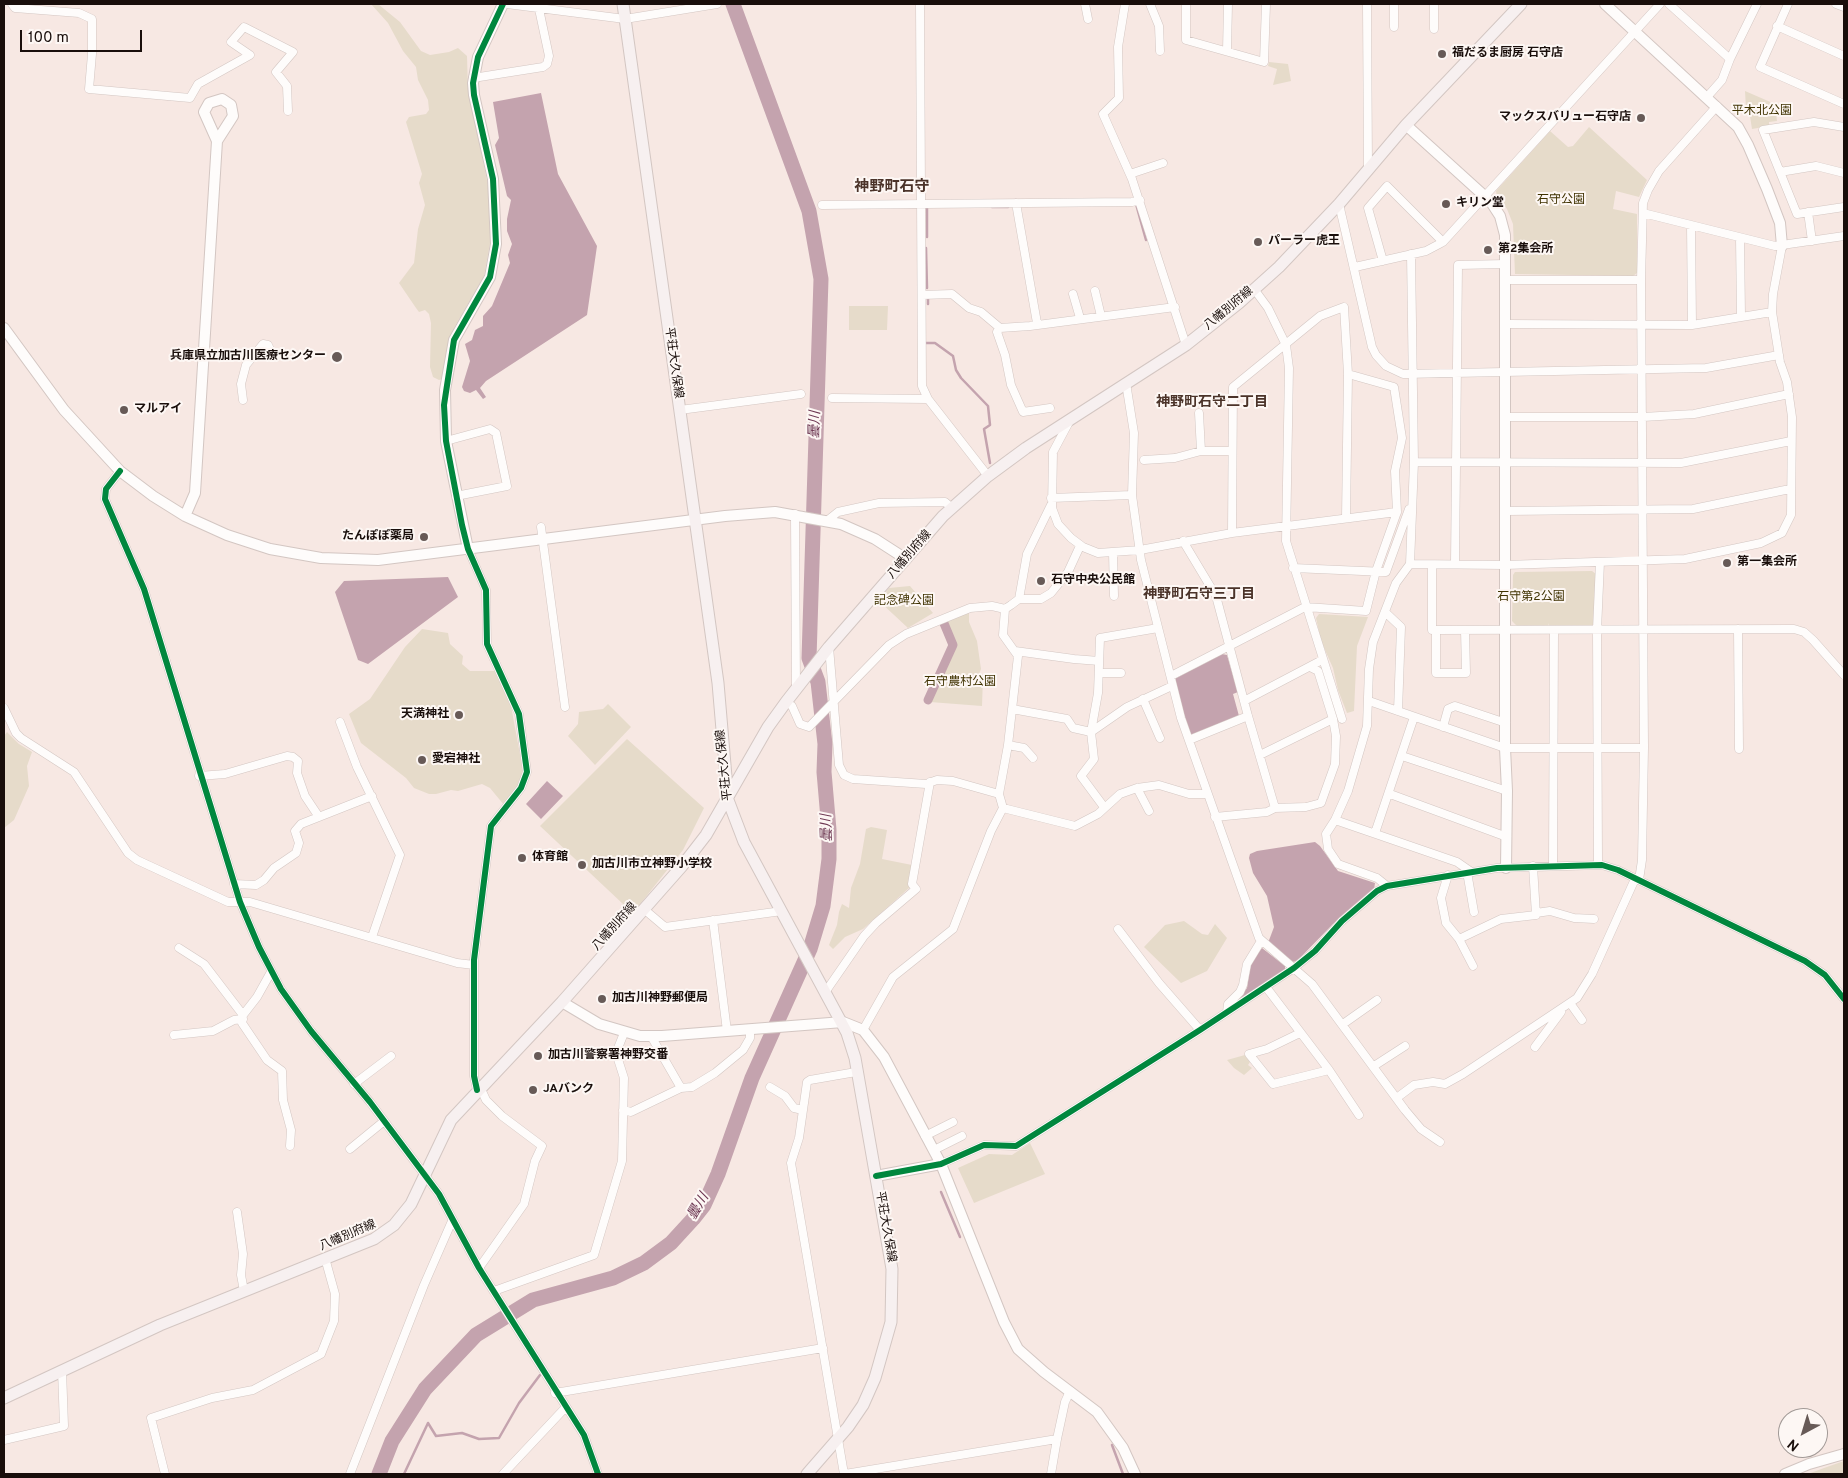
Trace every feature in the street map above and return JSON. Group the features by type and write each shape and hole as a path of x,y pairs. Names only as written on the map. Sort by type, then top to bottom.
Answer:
{"main road":[{"name":"平荘大久保線","path":"623,4 718,683 728,800 744,842 843,1022 855,1058 892,1269 891,1322 875,1378 863,1405 838,1440 807,1474"},
{"name":"八幡別府線","path":"4,1398 160,1325 374,1239 394,1225 410,1204 451,1120 562,1002 688,859 728,800 768,727 786,702 829,647 952,508 988,476 1186,345 1254,289 1339,204 1406,125 1521,4"}],"street":[{"path":"12,4 15,8 79,13 92,19 89,89 190,98 198,84 250,55 232,42 244,27 292,52 276,72 287,86 288,111"},
{"path":"479,1268 524,1204 535,1161 542,1146 502,1116 486,1100 474,1076 474,965 491,826 521,788 527,772 519,714 487,644 486,590 468,550 446,441 446,390 454,340 490,277 496,244 493,179 474,95 474,78 478,58 502,4"},
{"path":"507,4 625,19 716,4"},
{"path":"920,4 923,204 922,386 928,399 988,476"},
{"path":"1085,4 1088,19"},
{"path":"1125,4 1118,47 1119,98 1103,114 1140,200 1154,250 1175,307 1186,345"},
{"path":"1150,4 1157,17 1160,51"},
{"path":"1186,4 1186,40 1264,62 1266,4"},
{"path":"1227,51 1228,4"},
{"path":"1367,4 1368,172"},
{"path":"1394,4 1394,27"},
{"path":"1434,4 1434,29"},
{"path":"1410,564 1506,565 1685,559 1772,540 1782,534 1790,521 1792,506 1790,488 1789,394 1779,355 1772,312 1772,294 1782,246 1780,223 1748,146 1738,127 1604,4"},
{"path":"1355,268 1426,251 1443,242 1660,4"},
{"path":"1669,4 1730,59"},
{"path":"1707,97 1722,80 1730,59 1757,4"},
{"path":"1788,4 1760,67 1844,104"},
{"path":"1836,4 1844,7"},
{"path":"474,78 543,68 549,56 539,9"},
{"path":"1777,26 1844,56"},
{"path":"1398,1097 1414,1085 1433,1082 1445,1084 1501,1051 1568,1005 1583,991 1637,880 1642,860 1644,748 1641,280 1643,203 1659,171 1717,106"},
{"path":"1844,127 1814,122 1763,130 1797,214 1844,207"},
{"path":"1406,125 1497,208 1503,224 1506,264 1506,868"},
{"path":"185,516 196,492 217,140"},
{"path":"1130,174 1163,163"},
{"path":"1780,172 1816,166 1844,173"},
{"path":"1383,261 1368,208 1387,186 1443,242"},
{"path":"822,205 1132,202 1140,200"},
{"path":"1016,203 1037,324"},
{"path":"1339,204 1376,355 1394,371 1413,374 1457,374 1706,368 1779,355"},
{"path":"1808,212 1812,241"},
{"path":"1643,213 1740,238 1782,246 1844,236"},
{"path":"1691,225 1692,325"},
{"path":"1740,238 1741,316"},
{"path":"1387,886 1377,878 1338,864 1328,849 1326,834 1335,820 1367,726 1369,669 1373,642 1396,583 1410,564 1414,462 1411,254"},
{"path":"1455,564 1458,265 1506,264"},
{"path":"1506,280 1641,280"},
{"path":"1254,289 1268,308 1286,345 1289,368 1286,541 1305,607 1342,719"},
{"path":"1094,291 1101,316"},
{"path":"922,295 952,294 968,308 981,312 1000,328 1030,326 1175,307"},
{"path":"1073,294 1080,318"},
{"path":"1232,533 1231,451 1233,387 1320,316 1344,307 1348,374 1346,518"},
{"path":"1506,324 1692,325 1772,312"},
{"path":"4,328 64,410 120,471 153,496 185,516 249,543 321,558 378,560 756,512 796,514 828,520 875,539 906,558"},
{"path":"1000,328 997,332 1005,355 1011,385 1023,412 1050,408"},
{"path":"244,400 241,384 242,374 246,365 263,344 268,345 273,356"},
{"path":"1171,676 1305,607 1366,611 1376,571 1396,512 1395,471 1402,438 1394,387 1348,374"},
{"path":"1126,383 1134,433 1132,495 1140,550 1172,686 1207,794 1261,941 1312,984 1421,1129 1440,1142"},
{"path":"680,410 801,394"},
{"path":"1506,417 1643,417 1694,414 1789,394"},
{"path":"832,398 928,399"},
{"path":"1199,413 1201,451"},
{"path":"1069,421 1053,452 1051,501 1058,524 1080,546 1098,553 1140,550 1232,533 1396,512"},
{"path":"446,441 490,429 496,433 507,486 456,496"},
{"path":"1414,462 1457,464 1681,463 1791,441"},
{"path":"1144,460 1175,458 1201,451 1231,451"},
{"path":"120,471 106,490 105,499 144,589 199,776 240,902 272,972 311,1031 439,1194 452,1221 512,1324 584,1435 598,1474"},
{"path":"1506,511 1692,509 1790,488"},
{"path":"1051,501 1132,495"},
{"path":"1293,568 1386,572 1413,500"},
{"path":"1019,599 1027,554 1051,501"},
{"path":"828,520 838,512 879,503 945,502 952,508"},
{"path":"796,514 796,690"},
{"path":"541,527 565,707"},
{"path":"1183,541 1216,596 1275,808"},
{"path":"786,702 792,706 800,724 804,727 809,727 889,645 906,634 970,608 992,606 1005,609 1019,599 1041,599 1051,594 1068,572 1080,546"},
{"path":"1113,552 1114,596"},
{"path":"1598,864 1597,630 1600,562"},
{"path":"1432,565 1432,630 1794,629 1804,632 1844,675"},
{"path":"862,1030 894,977 953,929 983,849 1002,808 999,794 1008,745 1018,656 1003,635 1005,609"},
{"path":"1385,612 1401,627 1398,711"},
{"path":"1104,808 1081,776 1094,759 1091,732 1098,693 1100,638 1158,628"},
{"path":"1738,629 1739,749"},
{"path":"1436,630 1436,672 1466,672 1465,630"},
{"path":"1553,865 1554,630"},
{"path":"829,647 839,765 844,775 853,779 926,784 937,780 968,784 999,794"},
{"path":"1015,651 1074,660 1099,660"},
{"path":"1244,701 1322,660"},
{"path":"1216,817 1267,812 1275,808 1306,807 1321,803 1335,764 1336,736 1333,719 1318,670 1310,667"},
{"path":"1099,673 1121,673"},
{"path":"1012,709 1067,719 1073,728 1091,732 1143,699 1172,686"},
{"path":"1143,699 1160,738"},
{"path":"1369,701 1505,748 1644,748"},
{"path":"1443,727 1448,709 1455,706 1506,723"},
{"path":"4,708 16,733 21,738 74,772 128,854 228,902 250,902 457,963 474,965"},
{"path":"1189,740 1248,716"},
{"path":"1375,833 1390,794 1414,717"},
{"path":"1260,755 1333,719"},
{"path":"340,722 357,767 400,855 372,937"},
{"path":"344,734 353,730"},
{"path":"1008,745 1024,748 1033,758"},
{"path":"199,776 225,774 287,756 293,757 298,761 297,773 305,796 319,817"},
{"path":"1402,756 1507,792"},
{"path":"825,989 864,936 876,923 916,889 912,884 930,782"},
{"path":"1002,808 1075,826 1094,817 1120,794 1137,788 1159,785 1189,794 1207,794"},
{"path":"1137,788 1150,811"},
{"path":"1390,794 1507,838"},
{"path":"234,884 256,885 264,880 274,868 284,863 299,849 296,838 298,827 372,796"},
{"path":"1335,820 1457,862 1469,871 1474,912"},
{"path":"876,1176 941,1164 984,1145 1016,1146 1200,1030 1294,968 1377,891 1387,886 1469,871 1553,865 1598,864 1612,867 1806,961 1825,975 1844,999"},
{"path":"1533,866 1536,913"},
{"path":"1448,875 1441,898 1446,923 1459,939 1473,966"},
{"path":"645,910 665,927 782,911"},
{"path":"1459,939 1501,919 1536,913 1550,911 1574,918 1594,919"},
{"path":"713,920 727,1031"},
{"path":"1118,929 1159,983 1200,1030"},
{"path":"1227,1012 1228,1004 1243,986 1247,964 1261,941"},
{"path":"179,948 204,964 243,1017"},
{"path":"272,972 243,1017 242,1023 267,1060 282,1071 283,1100 291,1130 290,1146"},
{"path":"1266,987 1329,1070 1359,1115"},
{"path":"1343,1024 1377,1000"},
{"path":"562,1002 580,1014 624,1033 652,1036 843,1022 862,1030 884,1057 941,1164 1012,1340 1025,1358 1087,1403 1109,1427 1123,1448 1135,1474"},
{"path":"1568,1005 1582,1020"},
{"path":"1535,1048 1568,1005"},
{"path":"174,1035 213,1031 243,1017"},
{"path":"623,1110 631,1112 681,1088 692,1087 727,1064 743,1050 753,1029"},
{"path":"496,1295 594,1255 622,1161 624,1078 616,1053 624,1033"},
{"path":"1300,1033 1267,1049 1248,1054 1273,1084 1329,1070"},
{"path":"652,1036 681,1088"},
{"path":"1374,1066 1405,1046"},
{"path":"354,1084 391,1056"},
{"path":"856,1072 810,1080 805,1086 799,1138 791,1163 844,1474 1057,1439"},
{"path":"770,1086 785,1096 794,1108 803,1110"},
{"path":"1343,1107 1350,1102"},
{"path":"350,1150 382,1122"},
{"path":"926,1136 954,1122"},
{"path":"934,1150 962,1136"},
{"path":"237,1212 243,1254 241,1275 244,1292"},
{"path":"350,1474 424,1285 452,1221"},
{"path":"165,1474 151,1418 204,1400 253,1390 321,1354 334,1321 335,1294 324,1258"},
{"path":"555,1393 823,1348"},
{"path":"4,1440 64,1426 62,1370"},
{"path":"1051,1474 1065,1402 1070,1391"},
{"path":"503,1474 566,1408"},
{"path":"1785,1474 1809,1464 1844,1454"}],"green space":[{"path":"371,4 378,4 400,22 421,51 430,55 449,52 458,48 467,56 468,89 489,190 492,233 484,276 454,328 442,379 439,380 433,377 430,367 431,323 429,314 425,310 419,312 399,283 414,263 418,229 425,205 419,183 422,174 406,122 409,117 426,114 429,110 428,100 418,80 416,67 403,51 388,23"},
{"path":"1269,62 1288,64 1291,81 1273,85 1277,69 1268,66"},
{"name":"平木北公園","path":"1745,91 1775,104 1777,121 1769,122 1769,126 1752,129 1749,110 1746,109"},
{"name":"石守公園","path":"1589,127 1647,180 1639,197 1616,191 1613,209 1637,214 1637,273 1633,276 1515,274 1513,224 1507,209 1497,197 1496,191 1550,131 1568,147 1573,146"},
{"path":"849,306 888,306 887,330 849,330"},
{"name":"石守第2公園","path":"1592,571 1596,574 1594,624 1592,626 1549,627 1548,623 1548,627 1517,626 1512,621 1513,575 1515,572"},
{"name":"記念碑公園","path":"910,586 933,613 908,628 879,601 889,588"},
{"name":"石守農村公園","path":"969,611 969,622 977,641 981,669 979,674 983,677 982,706 930,702 954,646 944,620"},
{"path":"1319,614 1368,617 1357,646 1354,711 1347,713 1338,690 1333,668 1321,641 1316,618"},
{"path":"422,629 448,633 450,644 463,656 462,664 470,671 496,671 511,706 524,776 524,781 504,805 490,788 482,784 458,791 451,790 436,794 429,794 414,788 406,778 361,743 349,714 370,699 405,647"},
{"path":"608,704 631,727 595,765 568,736 578,724 579,712 603,709"},
{"path":"7,732 19,744 32,752 27,766 29,786 14,820 4,828 4,736"},
{"path":"627,739 704,808 683,850 637,908 634,907 628,914 621,907 623,904 540,826"},
{"path":"871,827 887,830 882,859 912,865 909,888 863,929 845,937 833,949 829,945 837,925 839,912 842,904 849,908 851,888 860,864 866,829"},
{"path":"1184,921 1202,934 1208,935 1215,924 1227,938 1207,971 1181,983 1144,947 1165,925"},
{"path":"1245,1055 1250,1062 1248,1065 1252,1068 1244,1075 1227,1060"},
{"path":"1030,1143 1045,1174 974,1203 958,1168 989,1154 1012,1155"},
{"path":"1844,1461 1844,1474 1808,1474 1824,1468"}],"shaded area":[{"path":"541,93 558,174 597,246 587,315 486,381 480,388 486,397 483,399 476,390 470,393 464,391 462,387 470,361 465,344 472,340 475,330 483,326 483,316 492,306 510,263 508,255 512,244 507,231 507,219 511,200 507,196 495,145 499,138 493,102"},
{"path":"448,577 458,597 368,664 358,660 335,592 344,581"},
{"path":"1222,654 1227,655 1238,692 1233,694 1239,716 1193,735 1189,733 1174,683 1176,678"},
{"path":"547,781 563,796 541,819 526,804"},
{"path":"1315,842 1338,871 1375,883 1374,890 1333,924 1297,961 1292,962 1268,943 1274,927 1267,896 1253,873 1249,858 1250,854 1257,851"},
{"path":"1262,948 1285,966 1285,970 1237,1002 1247,988 1251,962"}],"waterway":[{"name":"曇川","path":"379,1474 392,1441 425,1389 476,1335 533,1300 613,1278 644,1263 671,1243 704,1205 718,1174 752,1078 810,949 823,906 829,859 829,830 824,772 825,744 818,682 809,658 821,279 809,211 733,4"},
{"path":"1134,204 1136,204 1146,240"},
{"path":"927,207 927,237"},
{"path":"992,207 1008,207"},
{"path":"926,248 927,288"},
{"path":"928,297 928,304"},
{"path":"925,343 935,343 953,356 956,370 961,378 988,406 990,425 984,429 990,463"},
{"path":"928,700 953,645 943,621"},
{"path":"941,1192 960,1237"},
{"path":"404,1474 428,1423 436,1436 462,1433 479,1439 499,1438 519,1403 540,1375"},
{"path":"1112,1445 1123,1474"}],"cycle path":[{"path":"477,1090 474,1076 474,960 491,826 521,788 527,772 519,714 487,644 486,590 468,549 462,525 446,441 444,405 454,340 490,277 496,244 493,179 473,83 478,57 503,4"},
{"path":"120,471 106,489 105,499 144,589 240,902 259,947 281,989 311,1031 370,1102 439,1194 479,1268 584,1435 598,1474"},
{"path":"876,1176 941,1164 984,1145 1016,1146 1200,1030 1294,968 1315,951 1342,921 1377,891 1387,886 1497,868 1602,865 1618,870 1805,961 1825,975 1844,999"}],"place":[{"name":"福だるま厨房 石守店","path":"1442,54"},
{"name":"マックスバリュー石守店","path":"1641,118"},
{"name":"キリン堂","path":"1446,204"},
{"name":"パーラー虎王","path":"1258,242"},
{"name":"第2集会所","path":"1488,250"},
{"name":"兵庫県立加古川医療センター","path":"337,357"},
{"name":"マルアイ","path":"124,410"},
{"name":"たんぽぽ薬局","path":"424,537"},
{"name":"第一集会所","path":"1727,563"},
{"name":"石守中央公民館","path":"1041,581"},
{"name":"天満神社","path":"459,715"},
{"name":"愛宕神社","path":"422,760"},
{"name":"体育館","path":"522,858"},
{"name":"加古川市立神野小学校","path":"582,865"},
{"name":"加古川神野郵便局","path":"602,999"},
{"name":"加古川警察署神野交番","path":"538,1056"},
{"name":"JAバンク","path":"533,1090"}],"district":[{"name":"神野町石守","path":"892,188"},
{"name":"神野町石守二丁目","path":"1212,403"},
{"name":"神野町石守三丁目","path":"1199,595"}]}
